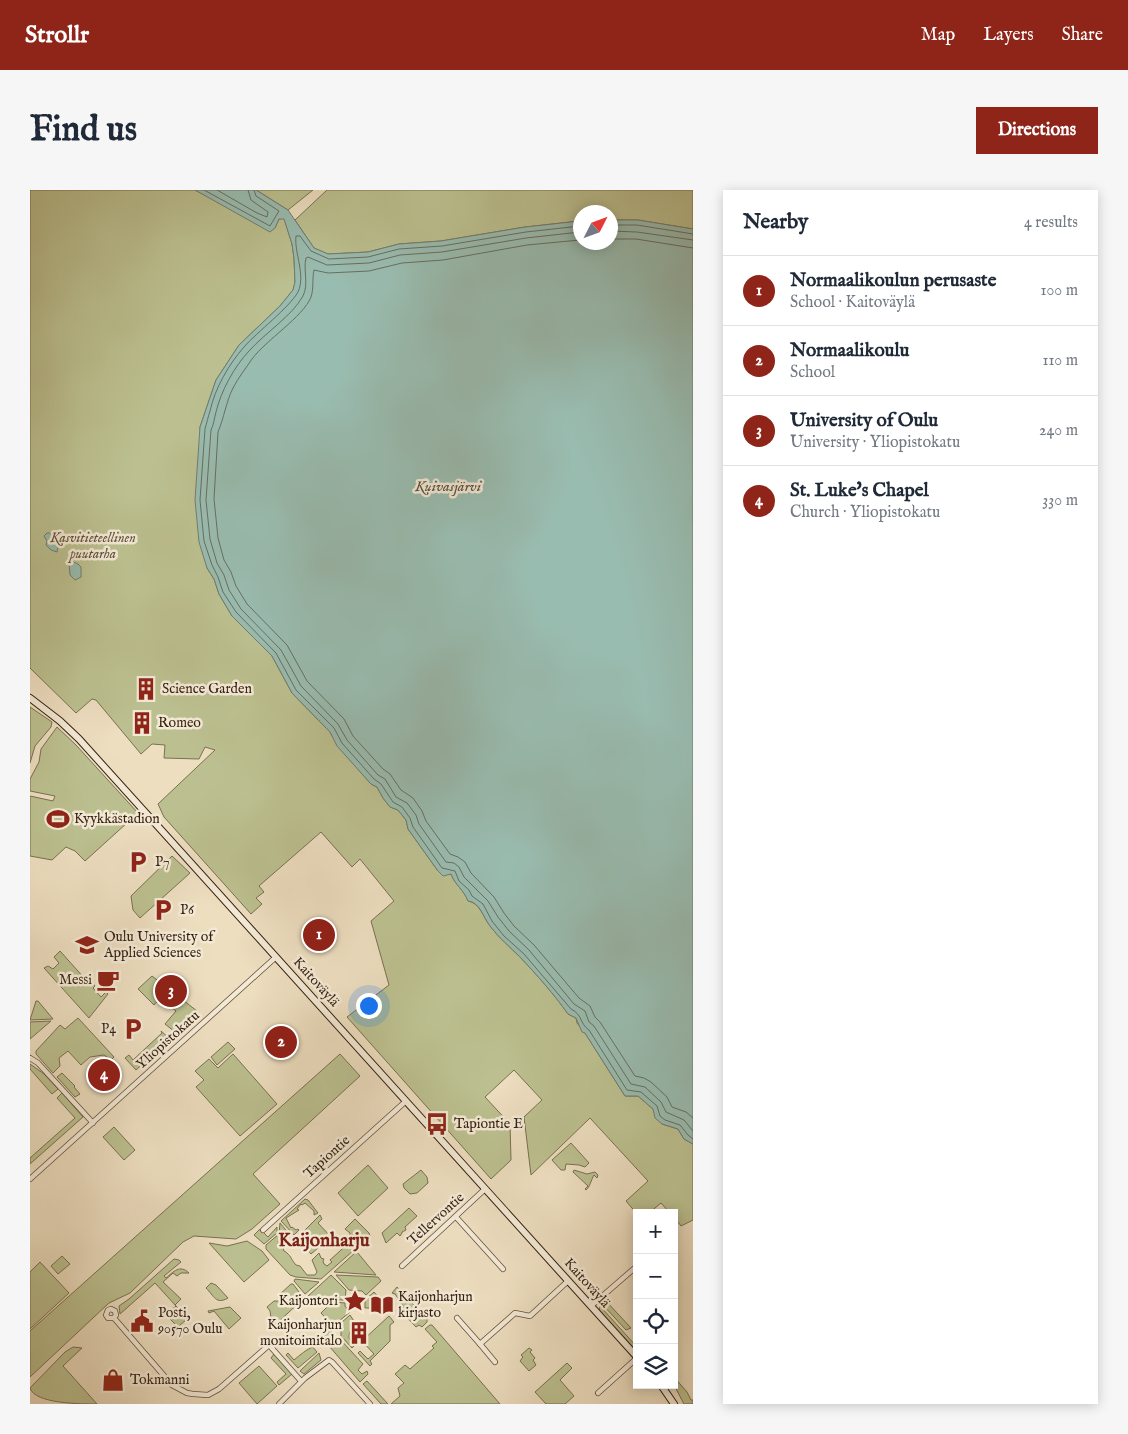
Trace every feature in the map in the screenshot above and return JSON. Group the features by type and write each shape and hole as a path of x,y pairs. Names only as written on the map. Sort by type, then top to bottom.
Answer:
{"street":[{"name":"Kaitoväylä","path":"30,698 60,721 79,739 633,1353"},
{"name":"Yliopistokatu","path":"30,1180 276,957"},
{"path":"30,1058 38,1063 93,1123"},
{"name":"Tapiontie","path":"264,1230 406,1101"},
{"name":"Tellervontie","path":"402,1266 485,1189"},
{"path":"456,1217 503,1269"},
{"path":"591,1306 633,1269"},
{"path":"480,1344 515,1313 530,1316 568,1281"},
{"path":"114,1318 172,1385 187,1393 208,1394 219,1389 269,1345 301,1381"},
{"path":"456,1318 495,1362"},
{"path":"279,1404 301,1381 328,1360 332,1362 370,1404"},
{"path":"598,1393 633,1362"},
{"path":"664,1389 674,1404"},
{"path":"275,1404 287,1395"}],"green space":[{"name":"Kasvitieteellinen puutarha","path":"30,190 195,190 275,228 279,219 284,218 294,258 295,282 293,290 280,306 239,345 216,380 200,427 207,568 232,616 272,656 292,693 330,732 338,746 371,784 377,787 390,807 398,810 406,820 408,829 438,871 451,874 468,901 476,904 493,930 539,978 568,1014 576,1018 577,1023 625,1096 638,1096 653,1109 662,1124 678,1129 684,1139 693,1144 693,1220 681,1226 678,1222 678,1209 666,1209 661,1203 654,1209 633,1209 626,1201 648,1181 590,1118 531,1175 524,1117 542,1100 514,1070 485,1097 510,1124 511,1160 491,1179 347,1017 389,985 371,921 394,901 360,859 352,867 321,832 259,886 264,892 256,898 262,904 251,914 164,817 158,804 215,750 205,747 199,759 164,758 165,745 152,744 141,754 96,700 92,699 76,713 30,668"},
{"path":"256,190 313,190 288,210"},
{"path":"327,190 693,190 693,229 638,220 618,220 618,205 573,205 573,222 525,227 441,241 399,244 368,252 328,254 314,248 295,220"},
{"path":"30,707 52,722 51,727 35,746 30,763"},
{"path":"57,727 138,813 85,861 75,851 66,847 52,860 30,856 30,796 53,801 55,796 30,791 30,779 39,762 41,749"},
{"path":"172,856 190,873 140,918 133,910 131,896"},
{"path":"60,951 86,980 88,978 95,986 93,988 101,997 106,992 108,994 89,1018 44,968 48,966 53,969 59,963 54,957"},
{"path":"152,976 197,1011 175,1032 165,1024 176,1011 160,998 154,1005 138,989"},
{"path":"36,1001 38,1001 53,1019 30,1020"},
{"path":"78,1018 114,1057 111,1060 104,1055 90,1057 81,1065 68,1051 59,1058 60,1066 53,1073 36,1054 36,1051 60,1025 65,1029"},
{"path":"51,1021 30,1039 30,1022"},
{"path":"161,1031 170,1039 136,1070 125,1058 129,1055 133,1060 162,1033"},
{"path":"228,1042 235,1049 217,1065 211,1057"},
{"path":"233,1054 277,1104 240,1136 196,1087 204,1080 195,1071 209,1059 218,1068"},
{"path":"340,1054 360,1076 253,1174 280,1204 252,1229 236,1239 194,1236 183,1242 130,1293 109,1303 30,1377 30,1331"},
{"path":"30,1064 44,1074 58,1089 52,1094 30,1069"},
{"path":"62,1073 80,1094 75,1097 57,1077"},
{"path":"62,1093 83,1117 30,1164 30,1158 75,1118 57,1098"},
{"path":"114,1127 135,1150 124,1160 103,1137"},
{"path":"571,1143 589,1163 585,1167 566,1164 565,1170 561,1170 552,1160"},
{"path":"368,1165 388,1188 358,1216 338,1193"},
{"path":"421,1170 427,1177 428,1183 417,1193 410,1194 403,1184"},
{"path":"574,1170 587,1174 595,1172 598,1175 597,1178 594,1175 586,1190 588,1186 573,1172"},
{"path":"305,1199 308,1200 318,1213 314,1215 314,1211 305,1203 301,1204 297,1209 299,1210 286,1218 291,1228 299,1230 294,1235 281,1221"},
{"path":"409,1208 417,1216 405,1227 406,1230 400,1236 397,1233 386,1243 382,1233"},
{"path":"320,1215 322,1219 318,1223 331,1237 311,1254 297,1238"},
{"path":"355,1219 370,1236 321,1279 290,1275 266,1249 266,1245 279,1234 280,1223 290,1235 287,1237 284,1235 278,1241 279,1245 307,1275 315,1275 317,1272 312,1260 319,1253 321,1258 324,1259 324,1264 327,1266 332,1262 330,1260 351,1241 352,1243 357,1240 356,1236 350,1235 345,1229"},
{"path":"277,1227 277,1233 264,1244 254,1235 260,1229 268,1237"},
{"path":"247,1241 262,1251 269,1260 244,1282 209,1243 227,1246"},
{"path":"356,1252 376,1275 334,1272"},
{"path":"62,1256 70,1264 58,1274 51,1266"},
{"path":"174,1259 181,1262 164,1276 166,1278 174,1271 180,1269 186,1270 189,1273 181,1273 177,1276 173,1273 163,1282 181,1299 175,1305 155,1283 120,1314 119,1306"},
{"path":"40,1262 69,1293 30,1329 30,1272"},
{"path":"331,1275 346,1290 345,1300 308,1299 307,1297"},
{"path":"336,1275 378,1277 381,1281 366,1295 362,1291 349,1290"},
{"path":"295,1279 319,1282 305,1294 294,1281"},
{"path":"211,1283 216,1285 228,1298 221,1301 216,1299 206,1288"},
{"path":"291,1284 303,1297 279,1298 278,1296"},
{"path":"397,1287 427,1319 427,1322 422,1327 419,1325 416,1327 399,1309 403,1305 395,1294 392,1293"},
{"path":"374,1292 380,1299 378,1306 375,1308 365,1308 365,1300"},
{"path":"274,1301 301,1301 276,1324 271,1318 267,1307"},
{"path":"606,1301 631,1328 626,1330 603,1305"},
{"path":"335,1302 345,1303 350,1312 333,1326 321,1313 330,1304"},
{"path":"176,1306 181,1311 168,1318 173,1313 171,1310"},
{"path":"600,1306 633,1343 633,1349 599,1311"},
{"path":"230,1307 241,1318 229,1329 214,1311 209,1313 208,1311"},
{"path":"180,1313 186,1320 179,1326 180,1329 170,1319"},
{"path":"350,1315 356,1324 349,1334 349,1338 355,1345 352,1348 341,1336 341,1323"},
{"path":"389,1316 394,1322 390,1325 390,1341 370,1361 372,1364 370,1366 358,1353 360,1351 368,1359 374,1354 362,1341"},
{"path":"432,1325 500,1404 391,1404 400,1396 398,1388 404,1383 395,1374 405,1365 410,1369 434,1348 432,1346 437,1342 425,1329"},
{"path":"327,1326 334,1335 320,1347 315,1341 314,1336 319,1339 328,1330"},
{"path":"337,1336 363,1364 358,1370 362,1374 367,1371 368,1374 360,1382 329,1346"},
{"path":"73,1347 82,1348 63,1366 97,1404 49,1400 40,1397 30,1388 65,1352"},
{"path":"313,1347 317,1352 298,1368 286,1355 288,1353 294,1360"},
{"path":"529,1348 532,1350 530,1352 535,1358 533,1360 536,1365 529,1371 520,1361 523,1357 521,1355"},
{"path":"319,1353 321,1360 304,1374 300,1371 301,1370"},
{"path":"274,1354 292,1374 279,1385 277,1382 286,1374 271,1358"},
{"path":"567,1363 572,1368 560,1380 574,1396 565,1404 546,1404 535,1392"},
{"path":"259,1366 277,1386 257,1404 239,1383"},
{"path":"367,1381 388,1404 381,1404 363,1384"},
{"path":"678,1382 691,1400 693,1400 693,1404 684,1404 676,1389 678,1389"}],"water":[{"name":"Kuivasjärvi","path":"195,190 256,190 288,210 314,248 328,254 368,252 399,244 441,241 525,227 573,222 573,250 618,250 618,220 638,220 693,229 693,1144 684,1139 678,1129 662,1124 655,1118 653,1109 638,1096 625,1096 585,1033 582,1032 576,1018 568,1014 539,978 493,930 476,904 468,901 451,874 443,876 438,871 408,829 406,820 398,810 390,807 377,787 371,784 337,746 330,732 292,693 272,656 232,616 219,594 214,579 207,568 199,542 195,500 200,427 216,380 239,345 280,306 293,290 295,282 294,258 292,244 284,219 279,219 275,228 270,232"},
{"path":"47,533 57,536 60,540 62,545 58,547 57,552 51,550 46,545 47,541 44,536"},
{"path":"71,561 81,567 81,577 75,580 70,575 69,563"}],"place":[{"name":"Science Garden","path":"146,689"},
{"name":"Romeo","path":"142,723"},
{"name":"Kyykkästadion","path":"58,819"},
{"name":"P7","path":"138,862"},
{"name":"P6","path":"163,910"},
{"name":"Normaalikoulun perusaste","path":"319,935"},
{"name":"Oulu University of Applied Sciences","path":"87,945"},
{"name":"Messi","path":"108,980"},
{"name":"University of Oulu","path":"171,991"},
{"name":"P4","path":"133,1029"},
{"name":"Normaalikoulu","path":"281,1042"},
{"name":"St. Luke's Chapel","path":"104,1075"},
{"name":"Tapiontie E","path":"437,1124"},
{"name":"Kaijontori","path":"355,1301"},
{"name":"Kaijonharjun kirjasto","path":"382,1305"},
{"name":"Posti, 90570 Oulu","path":"142,1321"},
{"name":"Kaijonharjun monitoimitalo","path":"359,1333"},
{"name":"Tokmanni","path":"113,1380"}],"district":[{"name":"Kaijonharju","path":"324,1241"}]}
